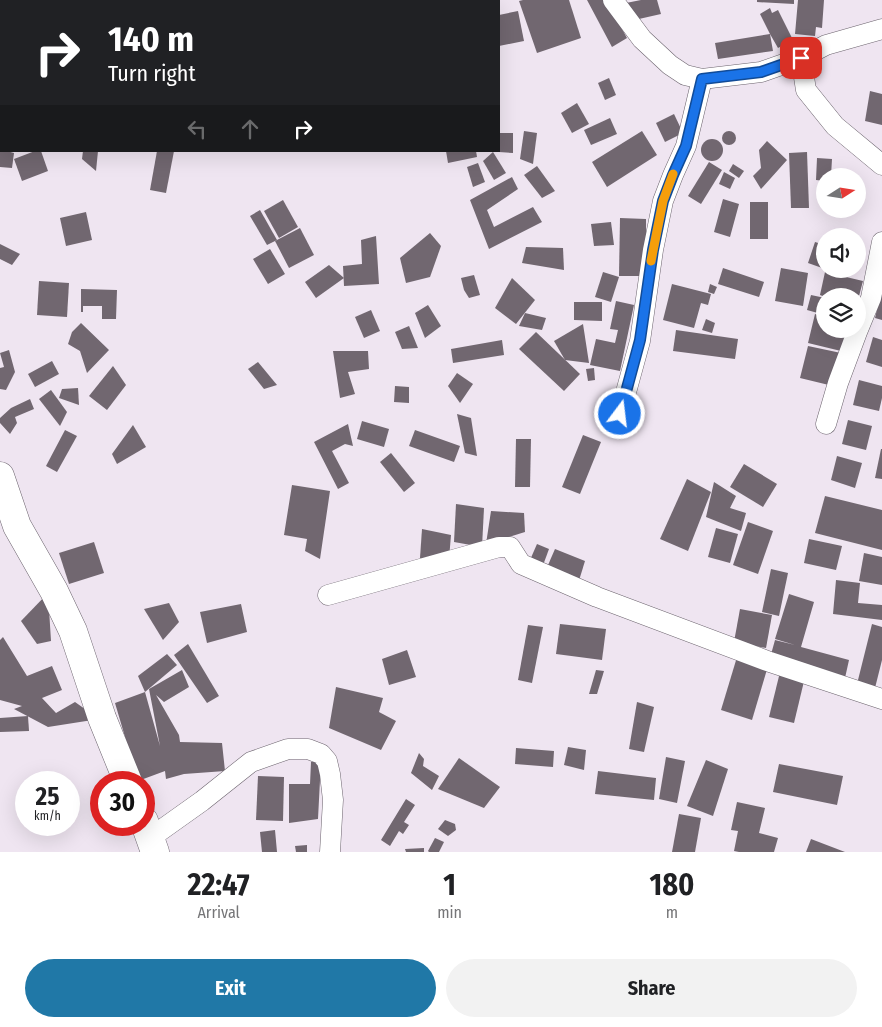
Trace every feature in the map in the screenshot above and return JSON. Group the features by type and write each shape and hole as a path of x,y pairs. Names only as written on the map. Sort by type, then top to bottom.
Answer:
{"street":[{"path":"613,0 642,40 685,75 702,79 761,72 801,58 826,45 882,29"},
{"path":"801,58 806,90 835,126 882,166"},
{"path":"620,414 640,340 653,250 663,201 686,146 702,79"},
{"path":"826,424 838,383 870,298 882,242"},
{"path":"0,476 17,526 54,591 72,631 102,718 124,771"},
{"path":"328,595 499,547 510,547 521,564 597,597 770,662 882,699"},
{"path":"150,837 202,801 251,762 288,749 308,749 321,754 327,762 330,774 333,800 330,852"}],"building":[{"path":"569,0 581,38 537,53 519,1"},
{"path":"587,0 606,0 627,38 612,47"},
{"path":"641,0 657,0 661,14 630,21 626,3"},
{"path":"757,0 794,0 794,4 757,2"},
{"path":"798,0 824,0 822,28 816,27 815,36 795,34"},
{"path":"770,8 772,13 778,10 793,40 778,48 760,14"},
{"path":"518,11 524,41 500,46 500,15"},
{"path":"770,34 773,51 718,59 715,43"},
{"path":"609,78 616,95 605,100 598,83"},
{"path":"870,91 882,94 882,125 865,121"},
{"path":"577,103 589,124 572,133 561,113"},
{"path":"674,114 683,133 665,142 656,123"},
{"path":"610,118 617,134 591,145 584,130"},
{"path":"524,131 537,133 533,164 520,159"},
{"path":"642,131 657,155 607,187 592,162"},
{"path":"726,131 732,131 736,138 732,145 726,145 722,141 722,135"},
{"path":"500,133 513,133 513,153 499,152"},
{"path":"712,139 720,142 723,150 720,158 712,161 704,158 701,150 704,142"},
{"path":"767,141 787,160 761,189 753,176 761,168 759,150"},
{"path":"0,152 14,153 12,168 0,167"},
{"path":"32,152 41,152 48,171 22,181 14,159"},
{"path":"83,152 98,152 96,171 82,159"},
{"path":"157,152 174,152 166,193 150,190"},
{"path":"446,152 476,152 477,157 448,163"},
{"path":"493,152 506,173 494,180 483,161"},
{"path":"807,152 809,208 791,208 789,153"},
{"path":"817,158 832,159 831,168 817,168"},
{"path":"709,162 722,170 701,204 688,196"},
{"path":"478,163 485,182 473,187 467,167"},
{"path":"733,164 744,171 739,178 729,171"},
{"path":"537,166 555,191 542,198 524,175"},
{"path":"724,172 735,178 730,189 719,184"},
{"path":"512,177 518,189 487,210 494,227 533,207 542,222 489,249 470,200"},
{"path":"723,199 739,204 730,237 714,232"},
{"path":"283,200 298,227 279,238 264,211"},
{"path":"750,202 768,202 768,239 750,239"},
{"path":"260,210 277,240 267,245 250,216"},
{"path":"86,212 92,240 66,246 60,218"},
{"path":"620,218 646,219 646,276 619,276"},
{"path":"611,222 614,245 594,246 591,224"},
{"path":"300,228 314,255 289,268 275,241"},
{"path":"430,233 441,246 430,277 406,283 400,258"},
{"path":"376,236 379,284 344,286 343,266 362,264 361,240"},
{"path":"815,242 816,242 816,266 808,263"},
{"path":"0,244 20,254 12,265 0,259"},
{"path":"526,247 563,248 564,270 522,263"},
{"path":"270,249 285,274 268,284 253,259"},
{"path":"329,265 344,278 316,298 305,282"},
{"path":"723,268 764,282 759,297 718,284"},
{"path":"781,268 808,273 803,306 775,301"},
{"path":"603,272 619,277 611,302 595,297"},
{"path":"474,275 480,295 469,298 464,290 461,278"},
{"path":"512,278 535,300 516,324 495,308"},
{"path":"824,278 850,278 863,281 861,288 822,288"},
{"path":"39,281 69,283 67,317 37,315"},
{"path":"672,284 711,294 708,305 701,303 694,328 663,320"},
{"path":"710,284 717,287 714,294 708,292"},
{"path":"81,289 117,290 116,319 102,319 102,306 83,306 83,312 81,312"},
{"path":"882,293 882,320 875,318"},
{"path":"811,295 816,296 816,312 807,310"},
{"path":"616,301 634,305 620,371 590,365 596,339 615,343 618,330 610,329"},
{"path":"574,302 602,302 602,321 574,320"},
{"path":"428,305 441,326 425,338 415,313"},
{"path":"371,310 380,331 364,338 355,317"},
{"path":"525,313 546,318 542,330 519,326"},
{"path":"815,314 816,338 844,338 841,351 808,343"},
{"path":"706,319 715,323 712,333 702,330"},
{"path":"81,323 109,350 87,373 80,351 68,344 72,332"},
{"path":"583,324 589,363 565,360 554,341"},
{"path":"409,326 418,348 402,349 395,332"},
{"path":"676,330 738,339 735,359 673,351"},
{"path":"536,332 580,374 564,391 519,349"},
{"path":"873,337 882,340 882,367 866,362"},
{"path":"502,340 504,355 453,363 451,349"},
{"path":"808,346 841,353 833,386 800,378"},
{"path":"9,350 15,372 6,390 0,389 0,368 4,367 0,353"},
{"path":"333,351 368,351 369,369 348,372 355,394 340,398"},
{"path":"52,361 59,374 35,387 28,374"},
{"path":"258,362 277,385 264,389 248,369"},
{"path":"113,366 126,385 107,410 89,396"},
{"path":"594,368 595,380 588,381 586,369"},
{"path":"457,373 473,384 460,403 448,386"},
{"path":"859,380 882,386 879,411 853,405"},
{"path":"395,386 409,387 409,403 394,402"},
{"path":"78,388 79,405 59,398 62,389"},
{"path":"51,390 67,412 60,426 39,399"},
{"path":"30,399 34,409 15,417 17,423 10,434 0,423 0,418 11,408"},
{"path":"457,414 471,418 477,456 465,453"},
{"path":"848,420 872,426 866,450 842,444"},
{"path":"362,421 389,429 384,447 357,439"},
{"path":"348,424 353,446 345,444 332,451 349,483 338,489 314,442"},
{"path":"133,425 146,447 117,464 112,454"},
{"path":"65,430 77,436 57,472 46,466"},
{"path":"415,430 460,446 454,462 409,446"},
{"path":"583,435 601,442 580,494 562,487"},
{"path":"516,439 531,439 530,487 515,487"},
{"path":"882,449 882,479 875,478"},
{"path":"391,453 415,483 404,492 380,462"},
{"path":"837,456 862,463 855,488 831,480"},
{"path":"744,464 777,484 763,507 730,487"},
{"path":"687,479 711,492 688,551 660,539"},
{"path":"714,482 736,496 730,508 746,513 741,531 706,517"},
{"path":"292,485 330,491 320,559 305,551 307,539 284,535"},
{"path":"825,496 882,510 882,550 815,533"},
{"path":"456,504 484,508 482,547 454,542"},
{"path":"491,511 524,513 525,532 486,544"},
{"path":"748,522 773,531 758,574 733,565"},
{"path":"716,528 738,534 730,563 708,557"},
{"path":"422,529 451,535 449,559 420,558"},
{"path":"809,539 842,546 836,570 804,563"},
{"path":"94,542 104,573 69,584 59,553"},
{"path":"537,544 549,549 542,568 530,560"},
{"path":"555,549 585,561 577,587 545,572"},
{"path":"864,553 882,557 882,585 859,581"},
{"path":"771,569 788,573 779,616 762,612"},
{"path":"836,580 860,583 858,603 882,605 882,620 833,614"},
{"path":"48,593 51,641 37,644 21,621"},
{"path":"789,594 814,602 801,647 849,660 845,678 770,658 775,640 795,645 775,639"},
{"path":"169,603 179,622 163,640 144,609"},
{"path":"241,604 247,632 207,643 200,612"},
{"path":"740,609 772,615 766,648 734,642"},
{"path":"560,624 606,629 602,660 556,654"},
{"path":"872,624 882,627 882,660 875,688 857,684"},
{"path":"528,625 543,627 532,683 518,680"},
{"path":"3,637 27,676 52,666 62,690 42,698 56,713 75,702 99,719 48,727 14,709 22,706 0,700 0,640"},
{"path":"188,644 219,696 207,703 174,655"},
{"path":"407,650 416,677 389,685 382,659"},
{"path":"167,654 177,665 145,692 138,676"},
{"path":"737,657 768,666 752,720 721,710"},
{"path":"182,670 189,687 164,702 156,695 179,735 180,742 222,743 225,771 184,774 166,779 165,771 155,775 155,771 135,771 115,703 145,692 160,746 149,689"},
{"path":"596,670 604,671 597,694 589,694"},
{"path":"780,672 805,677 794,723 769,717"},
{"path":"336,687 383,698 379,712 396,721 381,750 329,728"},
{"path":"637,702 654,707 644,752 629,749"},
{"path":"28,716 29,731 0,732 0,718"},
{"path":"568,747 586,750 584,770 564,765"},
{"path":"516,748 554,751 553,767 515,764"},
{"path":"419,753 424,759 423,766 439,776 432,790 411,773"},
{"path":"666,757 685,761 677,803 659,799"},
{"path":"459,758 500,787 484,808 438,789"},
{"path":"706,760 728,769 713,816 687,806"},
{"path":"321,761 318,819 289,823 289,784 310,784 311,762"},
{"path":"779,764 843,776 837,805 773,792"},
{"path":"598,771 656,778 654,800 595,794"},
{"path":"258,776 284,777 283,821 256,820"},
{"path":"406,799 415,805 404,822 409,825 403,834 399,831 390,846 381,840"},
{"path":"737,802 765,808 759,833 778,838 774,852 734,851 738,831 731,830"},
{"path":"679,814 701,818 695,852 672,852"},
{"path":"445,820 455,824 456,830 448,836 438,829"},
{"path":"275,830 277,852 262,852 260,832"},
{"path":"435,838 444,842 439,852 429,852 428,851"},
{"path":"811,839 845,852 806,852"},
{"path":"307,845 307,852 296,852 295,846"},
{"path":"424,848 424,852 406,852 405,849"}],"slow traffic":[{"path":"651,261 663,201 673,174"}],"route":[{"path":"620,414 640,340 653,250 663,201 686,146 702,79 761,72 801,58"}]}
